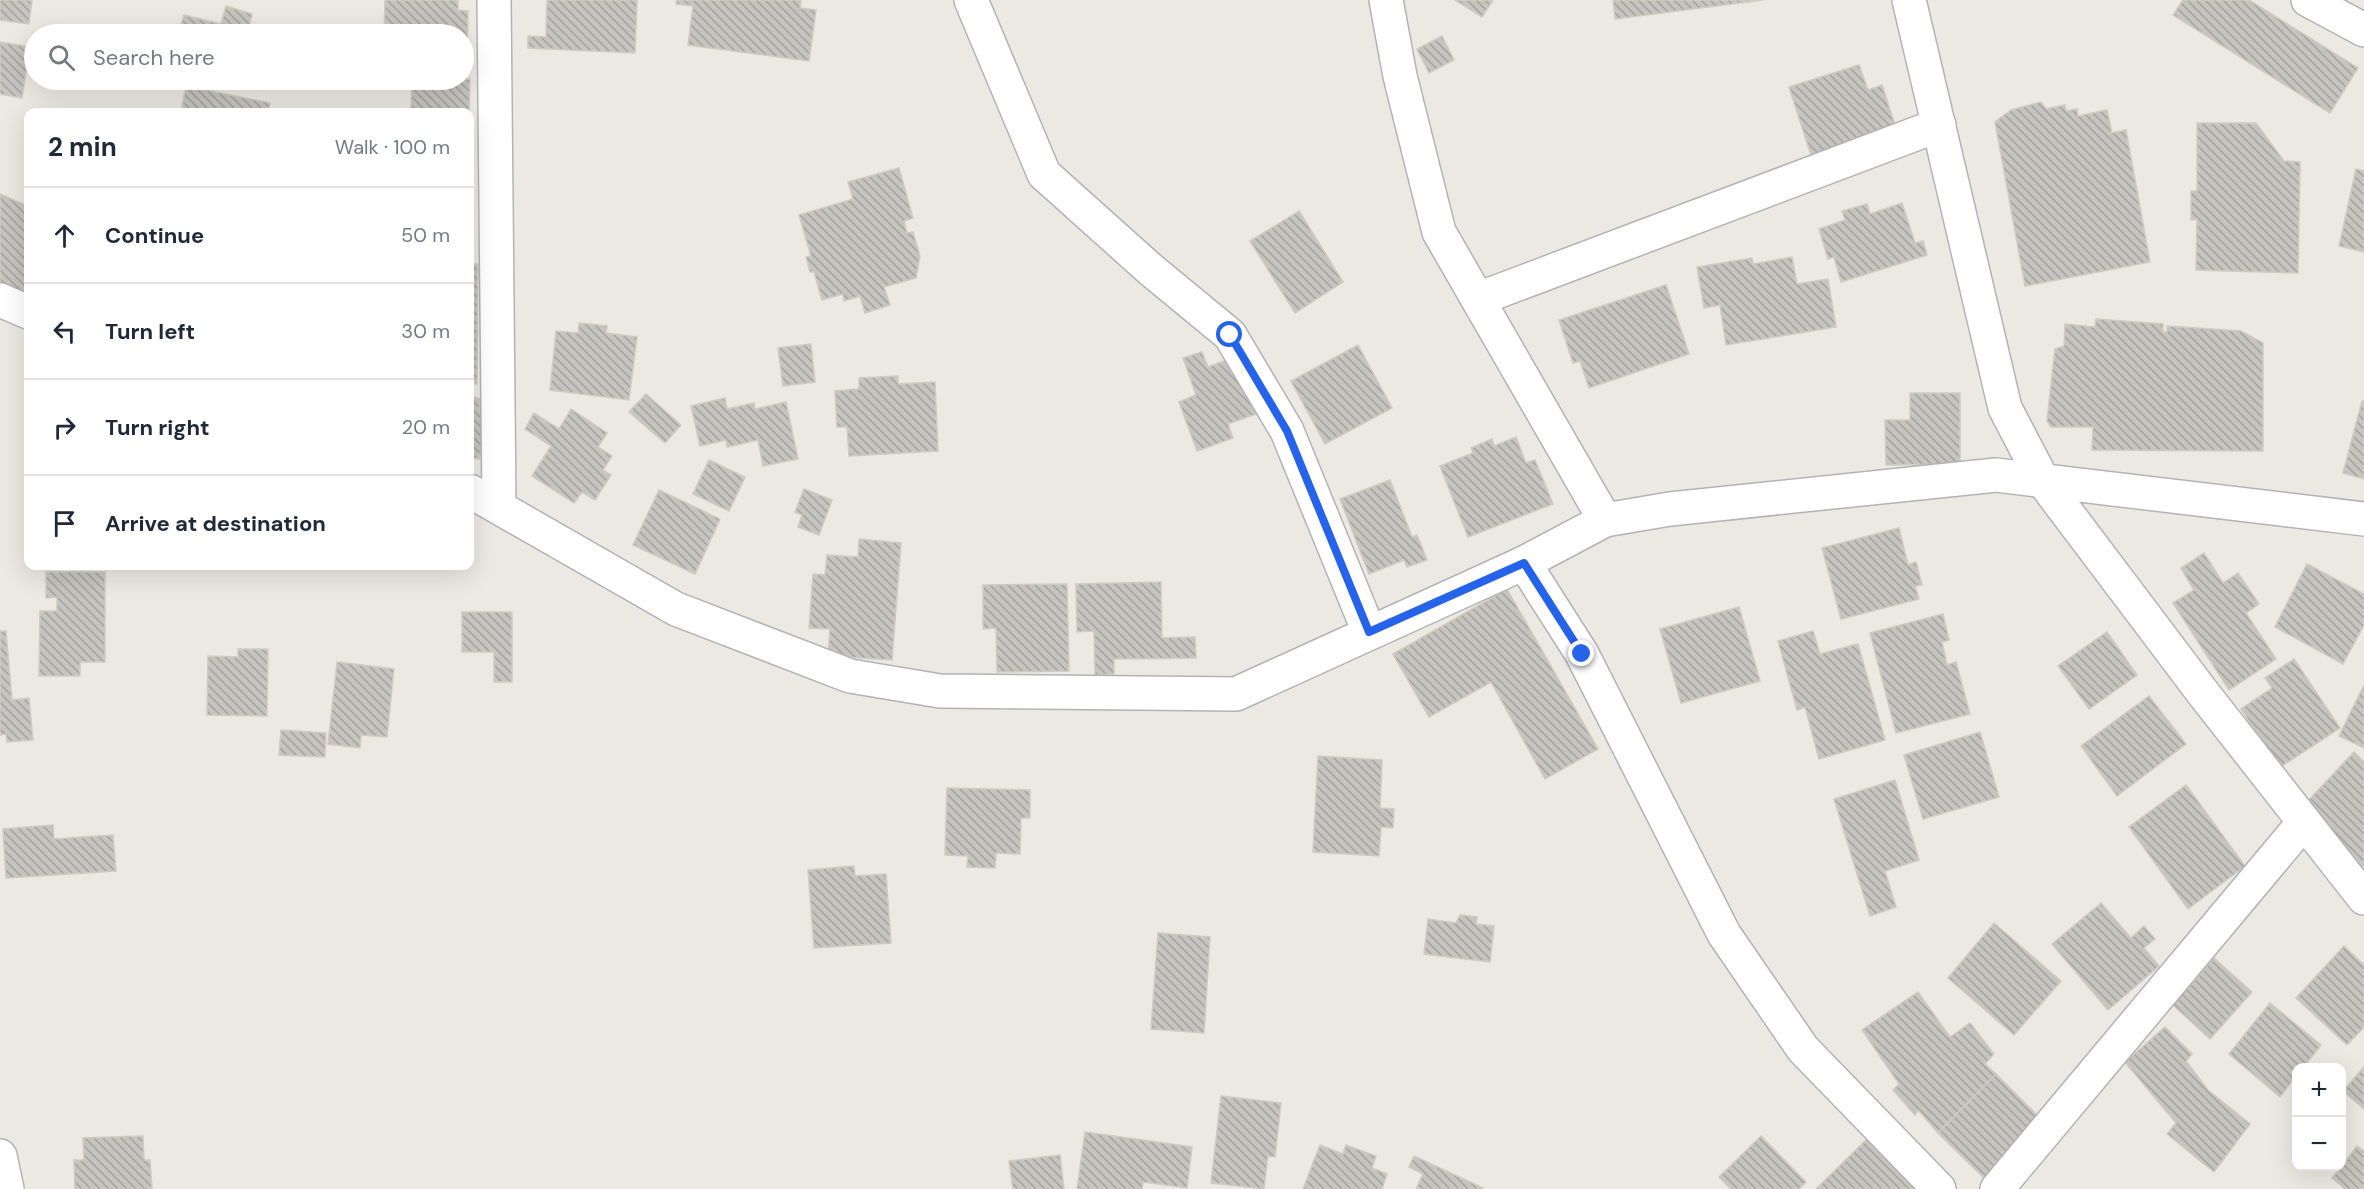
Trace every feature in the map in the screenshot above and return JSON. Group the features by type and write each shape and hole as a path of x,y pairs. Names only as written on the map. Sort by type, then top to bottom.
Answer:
{"street":[{"path":"494,0 499,506"},
{"path":"970,0 1044,174 1150,269 1230,335 1287,431 1369,632"},
{"path":"1386,0 1400,76 1439,232 1605,520"},
{"path":"1909,0 2005,408 2043,481 2203,693 2364,898"},
{"path":"2308,0 2364,30"},
{"path":"1478,299 1939,125"},
{"path":"0,300 24,310"},
{"path":"474,493 676,609 850,676 940,691 1236,694 1524,563 1605,520 1682,508 1996,475 2364,519"},
{"path":"1524,563 1582,654 1724,933 1803,1049 1939,1189"},
{"path":"1997,1189 2304,822"},
{"path":"0,1156 7,1189"}],"building":[{"path":"0,0 32,0 29,24 0,20"},
{"path":"385,0 458,0 458,10 468,11 468,24 384,24"},
{"path":"547,0 637,0 635,53 528,48 528,36 546,37"},
{"path":"677,0 801,0 800,8 816,10 809,61 688,45 693,6 676,4"},
{"path":"1455,0 1493,0 1482,17"},
{"path":"1613,0 1763,0 1615,19"},
{"path":"2183,0 2249,0 2358,68 2330,113 2173,15"},
{"path":"226,6 252,14 250,24 221,24"},
{"path":"184,15 221,24 181,24"},
{"path":"1442,36 1454,60 1429,73 1417,49"},
{"path":"0,42 24,46 22,98 0,94"},
{"path":"1859,65 1868,90 1882,85 1896,128 1811,155 1789,87"},
{"path":"185,90 206,90 270,103 269,108 182,108"},
{"path":"412,90 470,90 469,108 411,108"},
{"path":"2041,102 2046,109 2065,105 2066,111 2077,109 2078,116 2107,110 2112,133 2126,130 2150,262 2025,286 1995,122 2011,110"},
{"path":"2197,123 2256,123 2284,161 2300,162 2298,273 2196,270 2197,219 2191,220 2191,191 2197,191"},
{"path":"899,168 913,218 904,221 907,233 913,232 920,256 916,278 884,287 890,305 865,313 860,296 844,301 843,294 822,300 814,272 810,272 806,257 811,256 799,215 853,199 848,182"},
{"path":"2356,169 2364,171 2364,252 2339,246"},
{"path":"0,194 24,204 24,295 0,285"},
{"path":"1902,203 1915,243 1923,241 1927,255 1841,282 1834,257 1828,259 1819,229 1845,220 1842,211 1867,204 1870,214"},
{"path":"1299,211 1343,282 1295,313 1250,241"},
{"path":"1792,257 1797,284 1828,279 1836,327 1726,345 1720,305 1704,308 1697,267 1752,258 1753,264"},
{"path":"474,264 478,264 477,384 474,384"},
{"path":"1666,285 1689,354 1589,388 1580,361 1573,363 1559,320"},
{"path":"2096,319 2163,324 2163,332 2167,332 2167,326 2241,331 2263,343 2263,451 2092,450 2093,427 2051,427 2047,421 2055,349 2064,346 2065,324 2095,327"},
{"path":"579,323 607,326 606,333 637,337 629,400 550,390 556,331 578,333"},
{"path":"811,344 815,382 783,386 778,348"},
{"path":"1358,345 1392,408 1325,444 1291,381"},
{"path":"1202,352 1208,367 1235,357 1256,414 1228,424 1233,438 1197,451 1179,402 1196,395 1183,358"},
{"path":"898,376 898,384 935,382 938,451 849,456 847,427 837,427 835,391 859,389 859,378"},
{"path":"1910,393 1960,393 1960,464 1886,465 1885,420 1910,420"},
{"path":"646,394 681,425 665,443 629,412"},
{"path":"474,397 481,399 479,409 490,412 479,459 474,458"},
{"path":"725,398 727,409 754,403 755,409 786,402 798,459 763,466 758,440 727,447 726,440 700,446 691,406"},
{"path":"2362,401 2364,401 2364,479 2343,473"},
{"path":"571,409 607,433 598,447 612,456 603,470 611,475 595,500 582,492 574,503 532,476 551,446 525,429 534,413 559,429"},
{"path":"1516,437 1526,463 1535,460 1553,504 1468,537 1440,466 1473,453 1471,448 1492,439 1494,446"},
{"path":"709,460 745,477 729,511 693,494"},
{"path":"1390,480 1412,537 1417,535 1427,560 1407,567 1404,560 1369,574 1340,499"},
{"path":"804,489 832,500 819,535 798,527 802,515 795,512"},
{"path":"659,490 720,519 695,574 633,545"},
{"path":"1899,528 1908,565 1916,562 1922,585 1915,586 1919,599 1841,619 1822,548"},
{"path":"859,539 901,543 892,660 828,656 830,629 809,628 813,574 825,575 827,555 858,557"},
{"path":"2204,553 2223,583 2238,573 2259,604 2246,613 2276,659 2229,690 2173,603 2194,590 2181,568"},
{"path":"2307,564 2364,594 2364,625 2343,664 2275,627"},
{"path":"46,572 105,572 105,662 80,662 80,676 39,676 40,611 57,611 57,597 46,598"},
{"path":"1161,582 1162,638 1195,637 1196,658 1114,659 1114,674 1095,675 1094,631 1077,632 1076,584"},
{"path":"1067,584 1069,671 997,672 996,628 983,629 983,585"},
{"path":"1507,589 1598,749 1545,779 1491,682 1429,717 1393,654"},
{"path":"1739,607 1760,681 1681,703 1660,629"},
{"path":"462,612 512,612 512,682 494,682 494,652 462,652"},
{"path":"1943,614 1949,640 1942,642 1947,665 1956,662 1970,714 1896,733 1870,633"},
{"path":"0,631 6,631 12,700 29,698 33,740 7,742 6,734 0,735"},
{"path":"1813,631 1820,654 1858,644 1885,740 1819,759 1805,707 1797,710 1778,641"},
{"path":"2107,632 2137,675 2089,709 2058,666"},
{"path":"238,649 268,649 267,716 207,715 208,656 238,657"},
{"path":"2294,659 2340,728 2279,768 2241,709 2272,688 2265,678"},
{"path":"337,662 394,669 387,737 361,735 360,748 328,744"},
{"path":"2364,685 2364,748 2339,736"},
{"path":"2149,696 2186,744 2117,796 2081,746"},
{"path":"281,730 326,733 325,757 279,755"},
{"path":"1980,732 1999,797 1923,819 1904,755"},
{"path":"2354,752 2364,762 2364,865 2356,872 2304,805"},
{"path":"1318,756 1382,760 1380,808 1394,809 1393,828 1381,827 1379,856 1313,852"},
{"path":"1895,780 1919,860 1885,871 1896,907 1870,916 1834,799"},
{"path":"2186,785 2245,866 2188,909 2129,827"},
{"path":"947,788 1030,790 1030,818 1021,818 1020,854 996,853 995,868 967,867 968,856 945,855"},
{"path":"53,825 54,839 113,835 116,871 6,878 3,829"},
{"path":"854,866 855,876 886,874 891,943 814,948 808,870"},
{"path":"2101,903 2131,938 2144,926 2155,939 2144,948 2159,966 2108,1010 2052,944"},
{"path":"1460,915 1477,917 1476,924 1494,926 1490,962 1424,954 1428,919 1456,923"},
{"path":"1994,923 2061,981 2014,1035 1948,978"},
{"path":"1158,933 1210,937 1204,1033 1151,1029"},
{"path":"2344,946 2364,965 2364,1027 2347,1045 2296,998"},
{"path":"2214,958 2252,992 2210,1039 2173,1005"},
{"path":"1918,992 1950,1037 1970,1023 1994,1054 1985,1064 1996,1074 1938,1133 1918,1110 1915,1115 1893,1090 1899,1084 1862,1030"},
{"path":"2270,1003 2321,1045 2307,1063 2292,1063 2292,1081 2280,1097 2229,1054"},
{"path":"2165,1027 2192,1054 2186,1061 2208,1090 2250,1124 2214,1172 2167,1134 2176,1123 2125,1062"},
{"path":"2364,1067 2364,1109 2346,1094 2346,1088"},
{"path":"1996,1074 2042,1120 1984,1178 1938,1133"},
{"path":"1221,1096 1281,1103 1275,1157 1268,1156 1264,1189 1211,1183"},
{"path":"1085,1132 1192,1147 1187,1188 1143,1182 1142,1189 1077,1189"},
{"path":"143,1136 144,1160 150,1160 152,1189 75,1189 74,1160 84,1160 83,1138"},
{"path":"1761,1136 1806,1182 1799,1189 1731,1189 1719,1177"},
{"path":"1869,1137 1920,1189 1816,1189"},
{"path":"1320,1145 1343,1154 1346,1145 1376,1156 1372,1168 1387,1174 1382,1189 1303,1189"},
{"path":"2357,1146 2364,1151 2364,1189 2345,1189 2332,1178 2337,1171 2346,1171 2346,1160"},
{"path":"1060,1155 1064,1189 1013,1189 1009,1161"},
{"path":"1414,1156 1483,1188 1416,1189 1423,1174 1409,1167"}],"route":[{"path":"1230,335 1287,431 1369,632 1524,563 1582,654"}]}
